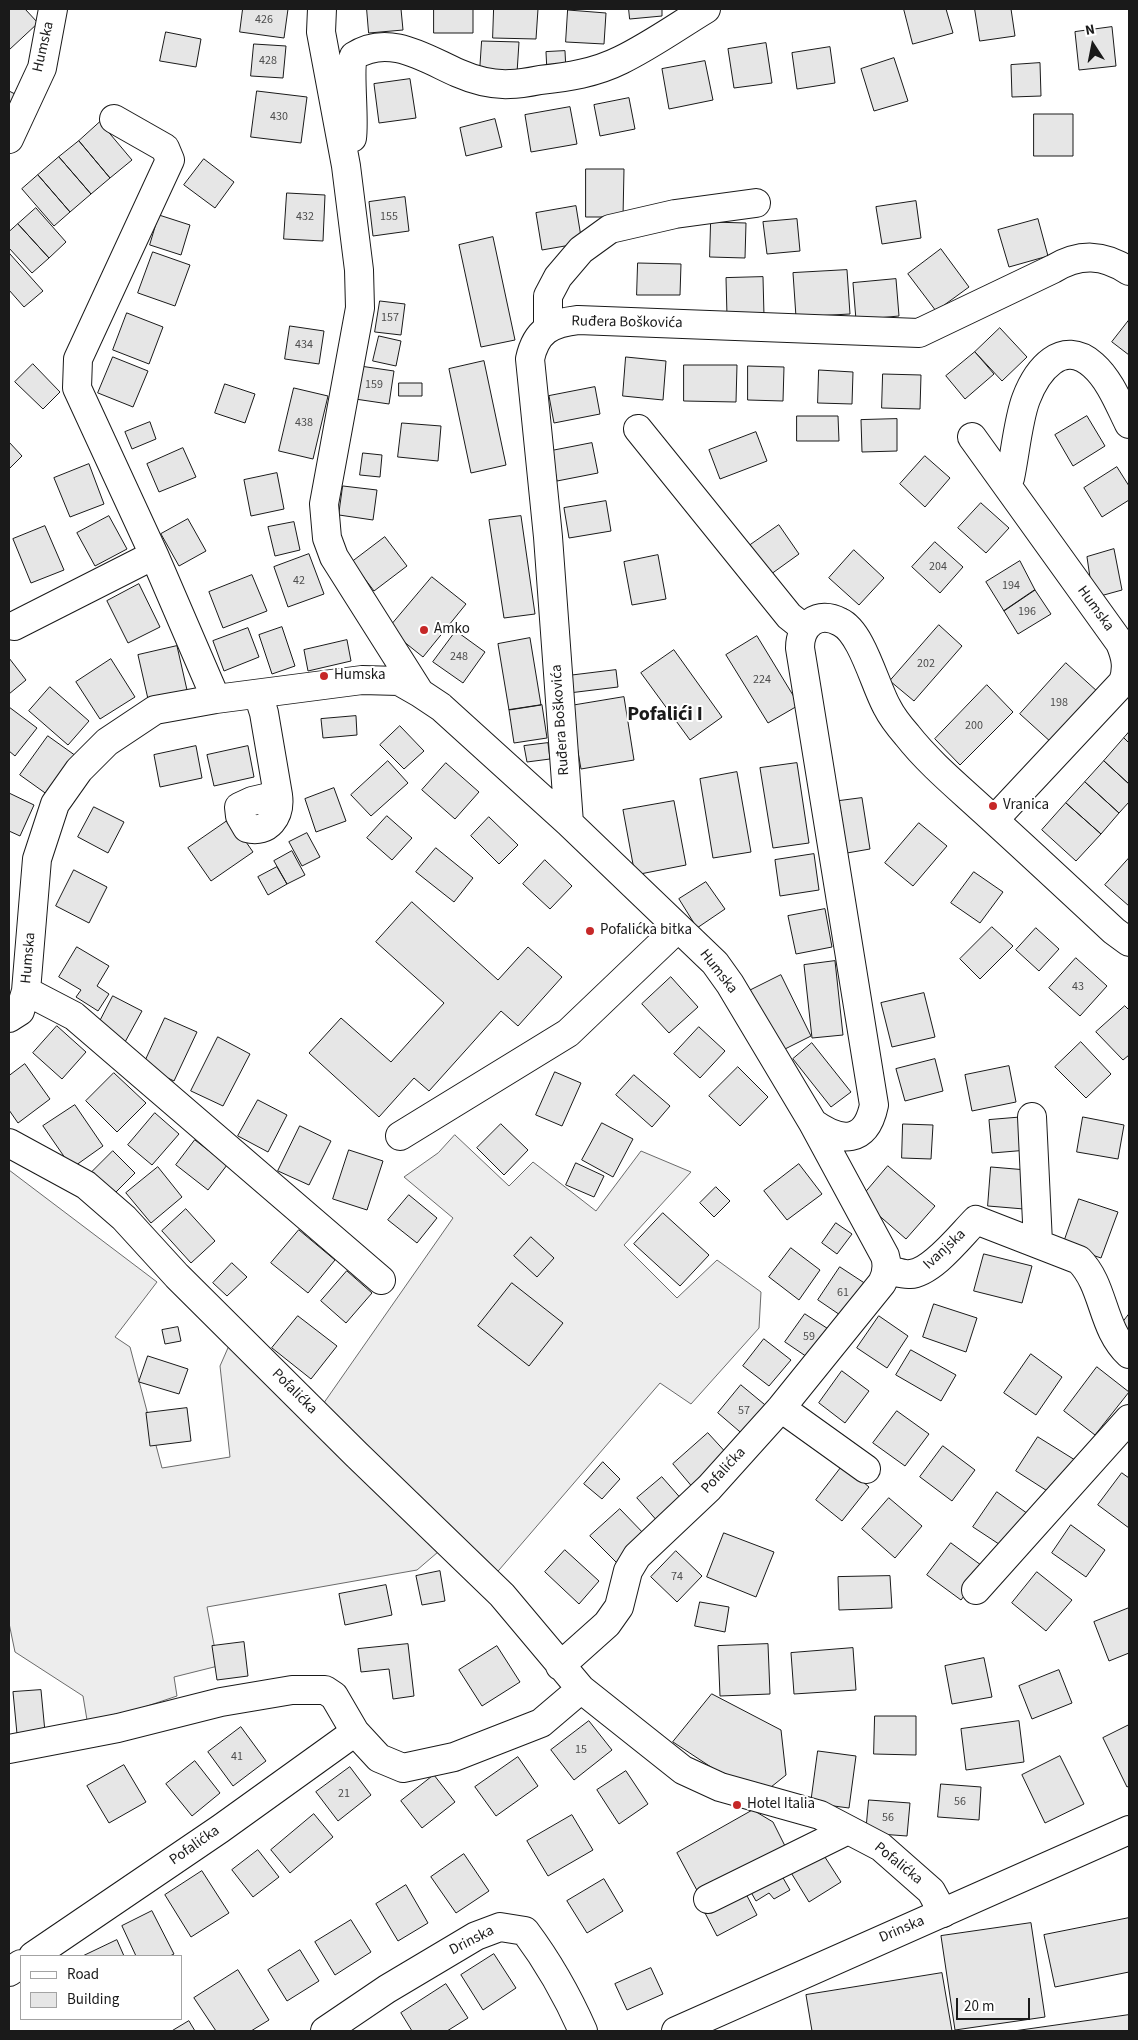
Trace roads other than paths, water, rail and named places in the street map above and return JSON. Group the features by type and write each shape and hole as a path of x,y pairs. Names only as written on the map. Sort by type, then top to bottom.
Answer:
{"street":[{"name":"Humska","path":"9,139 42,68 53,9"},
{"path":"322,9 321,32 346,166 359,270 360,308 326,487 324,522 327,538 334,557 420,693"},
{"path":"346,166 353,129 351,65 354,56 359,53 380,47 414,51 478,80 510,84 574,76 621,60 706,9"},
{"path":"114,119 165,148 170,160 78,359 77,388 154,555 216,699"},
{"path":"548,328 548,296 558,277 581,250 610,229 675,214 756,203"},
{"name":"Ruđera Boškovića","path":"569,823 548,537 530,359 533,346 539,336 548,328 564,322 578,320 918,333 1068,260 1102,258 1118,263 1129,271"},
{"path":"1006,484 1010,478 1026,400 1036,378 1047,365 1059,356 1071,354 1080,356 1094,365 1106,381 1129,424"},
{"path":"638,429 789,616 804,628 810,622 829,618 841,622 850,630 857,640 887,708 907,736 994,820 1114,931 1129,942"},
{"name":"Humska","path":"972,437 1120,644 1127,663 1123,682 994,820"},
{"path":"14,626 154,555"},
{"name":"Humska","path":"9,1018 20,1011 26,991 37,858 55,804 79,770 107,742 155,710 216,699 362,680 399,681 441,707 569,823 715,963 730,984 813,1123 827,1133 840,1137 853,1137 863,1130 871,1120 874,1105 800,648 800,638 804,628"},
{"path":"258,694 264,713 278,795"},
{"path":"400,1136 568,1033 678,928"},
{"path":"26,991 74,1016 381,1280"},
{"path":"1032,1117 1038,1243"},
{"path":"813,1123 885,1256 887,1270"},
{"name":"Pofalićka","path":"9,1144 86,1185 124,1218 177,1276 356,1454 502,1595 581,1689 683,1770 720,1787 820,1815 881,1847 931,1892 943,1913"},
{"name":"Ivanjska","path":"887,1270 909,1274 920,1272 931,1266 976,1220 1072,1256 1086,1267 1115,1338 1129,1354"},
{"name":"Pofalićka","path":"560,1666 607,1624 619,1608 628,1571 636,1556 709,1488 781,1408 882,1283 887,1270"},
{"path":"781,1408 866,1469"},
{"path":"976,1590 1129,1418"},
{"path":"9,1749 118,1728 222,1702 292,1690 325,1690 334,1696 355,1732 379,1758 403,1768 454,1757 541,1723 581,1689"},
{"name":"Pofalićka","path":"34,1955 220,1829 355,1732"},
{"path":"708,1899 848,1830"},
{"name":"Drinska","path":"682,2030 1129,1830"},
{"name":"Drinska","path":"325,2031 388,1989 468,1941 500,1927 525,1931 546,1959 568,1996 582,2031"},
{"path":"9,1972 20,1965"}],"place":[{"name":"Amko","path":"424,630"},
{"name":"Humska","path":"324,676"},
{"name":"Vranica","path":"993,806"},
{"name":"Pofalićka bitka","path":"590,931"},
{"name":"Hotel Italia","path":"737,1805"}],"district":[{"name":"Pofalići I","path":"665,716"}]}
